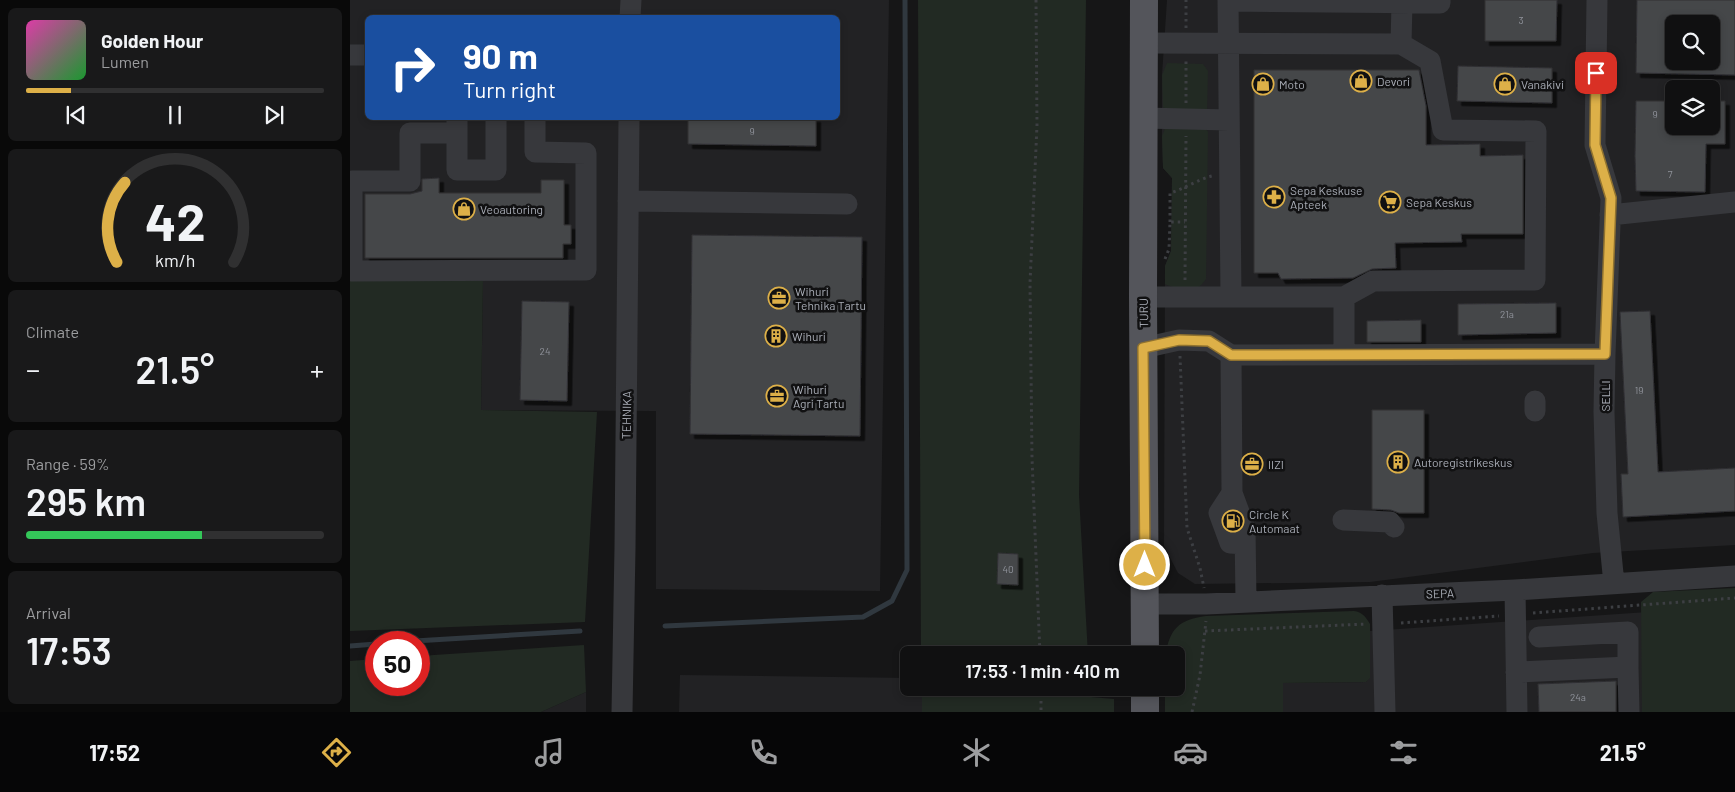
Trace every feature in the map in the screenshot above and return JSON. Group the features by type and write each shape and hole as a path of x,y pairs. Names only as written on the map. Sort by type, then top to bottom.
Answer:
{"main road":[{"name":"TURU","path":"1144,0 1143,348 1145,646"},
{"path":"1145,696 1145,712"}],"street":[{"path":"630,15 631,0"},
{"path":"1231,296 1228,1 1440,3 1440,0"},
{"name":"SELLI","path":"1597,0 1595,145 1611,198 1604,412 1607,513 1614,584"},
{"path":"1401,44 1402,3"},
{"path":"1143,297 1344,298 1373,281 1536,280 1536,131 1443,130 1430,61 1401,44 1144,43"},
{"path":"350,55 365,56"},
{"path":"1144,118 1229,120"},
{"path":"496,120 496,170 457,170 457,125 410,133 410,181 352,181 352,271 586,270 586,153 535,152 535,120"},
{"name":"TEHNIKA","path":"622,712 629,120"},
{"path":"628,201 847,204"},
{"path":"1610,215 1735,202"},
{"path":"1344,298 1344,355"},
{"path":"1143,348 1179,340 1209,341 1231,355 1605,354"},
{"path":"1231,355 1232,493 1245,528 1246,601"},
{"path":"1343,520 1390,522 1394,527"},
{"name":"SEPA","path":"1145,604 1515,590 1735,576"},
{"path":"1515,590 1517,712"},
{"path":"1382,595 1385,712"},
{"path":"1539,637 1628,632 1629,712"},
{"path":"1516,672 1628,667"}],"path":[{"path":"1036,0 1037,125 1031,303 1032,458 1040,646"},
{"path":"1164,261 1169,249 1170,193 1205,178 1230,173"},
{"path":"1170,222 1185,222"},
{"path":"1205,631 1383,624 1735,598"},
{"path":"1040,696 1041,712"}],"shaded area":[{"path":"350,0 889,0 880,591 656,589 656,411 481,410 483,281 350,280"},
{"path":"918,0 1086,0 1079,495 1087,646 921,646"},
{"path":"1167,0 1735,0 1735,545 1593,553 1370,582 1195,584 1178,573 1164,546 1165,266 1171,251 1172,178 1163,168 1162,75"},
{"path":"1167,63 1203,64 1208,71 1207,113 1169,112 1163,107 1162,75"},
{"path":"1167,124 1203,125 1208,132 1206,279 1197,288 1192,290 1182,290 1165,284 1165,266 1171,251 1172,178 1163,168 1162,136"},
{"path":"350,280 483,281 481,410 597,412 585,622 350,631"},
{"path":"1735,588 1735,712 1642,712 1641,602 1653,592"},
{"path":"1735,606 1735,712 1283,712 1283,683 1366,682 1370,677 1370,631"},
{"path":"1359,612 1364,615 1370,624 1370,678 1366,682 1283,683 1283,712 1165,712 1165,696 1185,696 1185,646 1167,646 1170,638 1182,623 1206,616"},
{"path":"584,645 586,692 541,712 350,712 350,661 365,660 365,696 430,696 430,655"},
{"path":"680,675 900,678 900,696 922,696 922,712 679,712"},
{"path":"586,692 586,712 541,712"},
{"path":"922,696 1091,696 1114,699 1114,712 922,712"}],"building":[{"path":"1485,0 1557,0 1556,41 1485,41"},
{"path":"1637,0 1735,0 1735,75 1636,73"},
{"name":"Vanakivi","path":"1458,66 1552,68 1552,103 1457,101"},
{"path":"1254,70 1419,70 1426,106 1426,145 1480,144 1480,156 1523,155 1523,234 1461,234 1462,242 1395,243 1396,268 1372,269 1353,278 1281,279 1278,273 1254,273"},
{"path":"1636,101 1665,101 1665,135 1720,135 1720,101 1725,101 1725,144 1706,144 1705,192 1636,191"},
{"path":"688,120 816,120 816,146 688,144"},
{"name":"Veoautoring","path":"439,178 439,193 541,193 541,180 564,180 564,225 571,225 571,244 563,244 563,258 365,258 365,194 410,194 422,191 422,179"},
{"name":"Wihuri","path":"692,235 862,237 860,436 690,434"},
{"path":"522,301 569,302 567,401 520,400"},
{"path":"1556,303 1556,333 1458,335 1458,304"},
{"path":"1650,311 1658,472 1735,468 1735,511 1623,517 1621,474 1628,474 1620,312"},
{"path":"1421,320 1421,342 1367,342 1367,321"},
{"name":"Autoregistrikeskus","path":"1372,410 1424,410 1424,513 1399,513 1391,510 1372,509"},
{"path":"998,553 1018,554 1018,585 997,584"},
{"path":"1616,681 1616,712 1539,712 1538,684"}],"waterway":[{"path":"665,626 863,617 892,601 907,570 905,0"},
{"path":"430,640 580,631"},
{"path":"350,646 365,645"}],"place":[{"name":"Devori","path":"1361,81"},
{"name":"Moto","path":"1263,84"},
{"name":"Vanakivi","path":"1505,84"},
{"name":"Sepa Keskuse Apteek","path":"1274,197"},
{"name":"Sepa Keskus","path":"1390,202"},
{"name":"Veoautoring","path":"464,209"},
{"name":"Wihuri Tehnika Tartu","path":"779,298"},
{"name":"Wihuri","path":"776,336"},
{"name":"Wihuri Agri Tartu","path":"777,396"},
{"name":"Autoregistrikeskus","path":"1398,462"},
{"name":"IIZI","path":"1252,464"},
{"name":"Circle K Automaat","path":"1233,521"}],"route":[{"path":"1145,565 1143,348 1179,340 1209,341 1231,355 1605,354 1611,198 1595,145 1596,73"}]}
